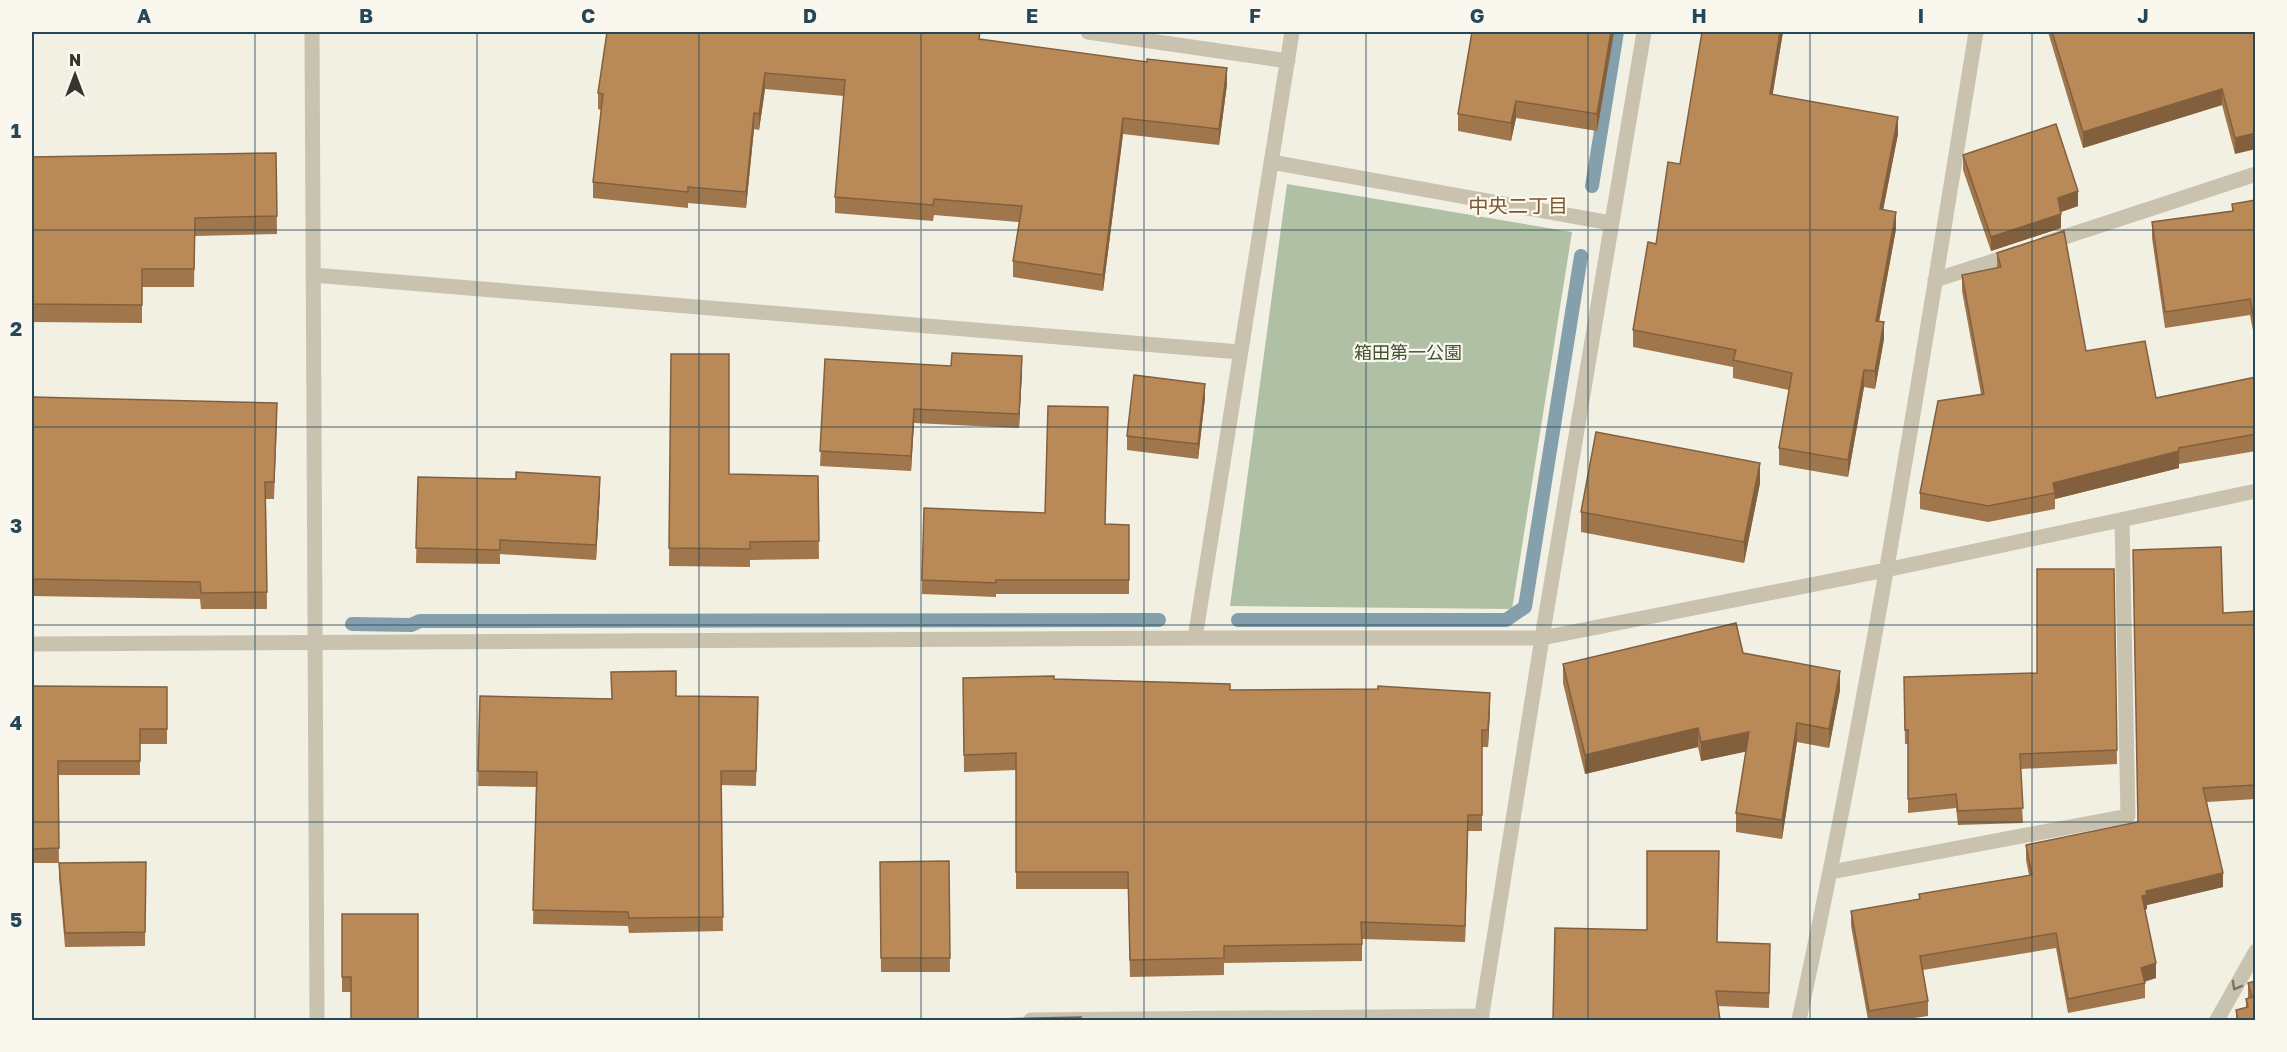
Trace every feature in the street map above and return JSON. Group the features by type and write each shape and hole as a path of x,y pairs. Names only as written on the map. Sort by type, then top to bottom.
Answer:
{"street":[{"path":"312,32 313,642 317,1020"},
{"path":"1088,32 1288,61"},
{"path":"1195,638 1292,32"},
{"path":"1031,1020 1482,1018 1542,638 1644,32"},
{"path":"1799,1020 1831,872 1886,570 1976,32"},
{"path":"1271,162 1611,223"},
{"path":"1935,280 2256,174"},
{"path":"313,275 1240,352"},
{"path":"32,644 1542,638 1886,570 2256,491"},
{"path":"1831,872 2128,816 2122,520"},
{"path":"2217,1020 2254,957"}],"green space":[{"name":"箱田第一公園","path":"1287,184 1572,232 1512,609 1230,606"}],"building":[{"path":"607,32 980,32 979,39 1147,62 1147,59 1227,68 1219,129 1123,118 1103,275 1013,261 1022,206 934,199 933,205 835,197 845,80 765,73 759,114 754,113 746,192 688,187 688,192 593,182 603,94 598,93"},
{"path":"1472,32 1611,32 1597,114 1516,101 1511,123 1458,114"},
{"path":"1702,32 1780,32 1770,94 1898,117 1880,209 1896,212 1876,321 1884,322 1875,371 1864,370 1848,460 1779,448 1792,373 1733,360 1736,350 1633,330 1648,242 1656,244 1668,162 1680,164"},
{"path":"2052,32 2256,32 2256,133 2235,138 2222,89 2083,132"},
{"path":"2056,124 2078,191 2058,198 2061,214 1991,237 1963,155"},
{"path":"276,153 277,216 195,218 194,269 142,269 142,305 32,304 32,157"},
{"path":"2256,200 2256,330 2250,299 2165,312 2152,222 2233,211 2232,204"},
{"path":"2064,231 2086,351 2145,341 2156,398 2256,377 2256,434 2179,448 2179,451 2053,483 2055,493 1988,506 1920,493 1938,401 1984,394 1962,275 2001,267 1997,253"},
{"path":"952,353 1022,356 1019,414 914,409 911,456 820,451 825,359 951,366"},
{"path":"671,354 729,354 729,474 818,476 819,541 750,542 750,549 669,548"},
{"path":"1134,375 1205,384 1198,444 1127,436"},
{"path":"32,397 277,403 274,482 265,482 267,592 201,593 200,582 32,579"},
{"path":"1048,406 1108,407 1105,524 1129,525 1129,580 996,580 996,583 922,580 924,508 1045,513"},
{"path":"1596,432 1760,463 1744,542 1581,512"},
{"path":"516,472 600,477 596,545 500,540 500,550 416,548 418,477 516,479"},
{"path":"2221,547 2223,613 2256,611 2256,785 2203,788 2223,873 2146,891 2147,895 2142,896 2156,963 2141,968 2145,983 2068,999 2056,933 1920,956 1928,1001 1869,1011 1851,911 1920,899 1919,894 2032,875 2026,845 2138,822 2133,550"},
{"path":"2037,569 2114,569 2117,750 2020,754 2023,808 1958,811 1956,794 1908,799 1908,730 1905,730 1904,677 2037,673"},
{"path":"1736,623 1743,653 1840,671 1829,729 1797,723 1782,820 1736,813 1749,732 1701,742 1698,728 1585,755 1563,664"},
{"path":"676,671 676,696 758,697 756,771 721,771 723,917 629,918 628,912 533,910 537,772 478,771 480,696 612,699 611,672"},
{"path":"1054,676 1054,679 1230,684 1230,690 1378,689 1378,686 1490,693 1488,730 1482,730 1482,815 1468,815 1465,926 1361,922 1362,944 1224,946 1224,958 1130,960 1128,872 1016,872 1016,753 964,755 963,678"},
{"path":"32,686 167,687 167,729 140,729 140,761 58,761 59,848 32,849"},
{"path":"1647,851 1719,851 1717,942 1770,944 1769,993 1716,991 1720,1020 1553,1020 1555,928 1647,930"},
{"path":"949,861 950,958 881,958 880,862"},
{"path":"146,862 145,932 65,933 59,863"},
{"path":"342,914 418,914 418,1020 351,1020 351,977 342,977"},
{"path":"2256,981 2256,1020 2238,1020 2236,1010 2248,1007 2246,999 2252,997 2248,983"},
{"path":"1081,1017 1081,1020 996,1020 996,1019"}],"waterway":[{"path":"1592,186 1617,32"},
{"path":"1238,620 1506,620 1525,607 1581,256"},
{"path":"352,624 411,625 420,621 1159,620"}],"district":[{"name":"中央二丁目","path":"1518,205"}]}
